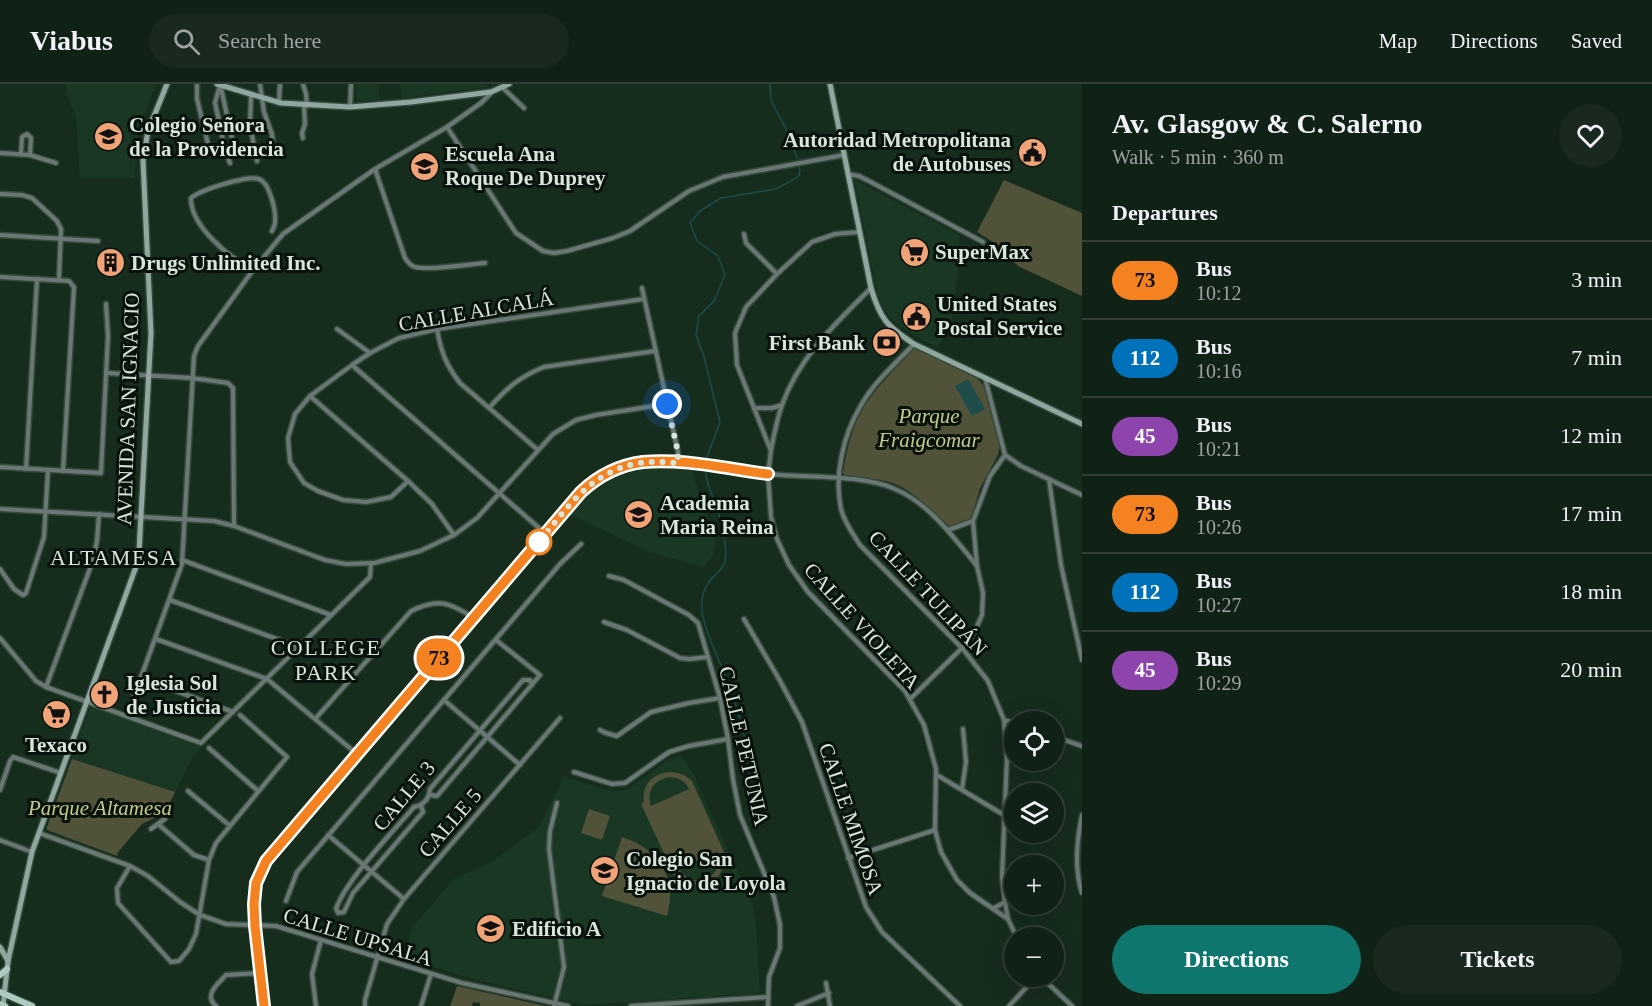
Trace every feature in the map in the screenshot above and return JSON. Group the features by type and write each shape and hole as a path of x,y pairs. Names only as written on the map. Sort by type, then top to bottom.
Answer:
{"main road":[{"path":"0,975 7,969"},
{"path":"2,993 32,1006"}],"street":[{"name":"AVENIDA SAN IGNACIO","path":"3,1005 2,993 8,961 32,852 137,564 142,517 152,333 142,160 148,131 167,84"},
{"path":"196,84 197,99 209,148"},
{"path":"218,84 279,103 350,107 491,92 508,84"},
{"path":"218,84 233,143"},
{"path":"218,84 215,103 223,144 230,163"},
{"path":"260,84 264,112 273,144"},
{"path":"279,103 280,84"},
{"path":"303,84 306,94 303,138"},
{"path":"350,107 351,84"},
{"path":"830,84 870,288 883,318 894,331 914,344 1082,424"},
{"path":"502,87 524,108"},
{"path":"127,717 170,600 182,560 192,378 194,356 198,346 253,270 283,234 375,169 447,127 481,103 491,92"},
{"path":"251,95 250,125 257,161"},
{"path":"447,127 516,233 549,253 567,251 630,231 688,191 723,177 844,155"},
{"path":"21,154 22,137 27,134 31,138 30,155"},
{"path":"0,153 30,155 56,163"},
{"path":"375,169 409,264 416,268 426,268 485,263"},
{"path":"848,174 869,181 982,242"},
{"path":"253,270 237,262 204,231 191,206 191,198 215,186 253,178 260,179 266,185 271,198 275,223 272,231"},
{"path":"0,194 32,198 57,221 61,229 59,280"},
{"name":"CALLE VIOLETA","path":"859,232 835,234 812,242 746,307 735,333 736,365 771,451 768,474 771,517 777,539 789,565 808,592 905,692 924,726 936,774 935,830 941,852 957,880 970,893 1008,919 1012,927"},
{"path":"744,234 746,243 777,274"},
{"path":"0,235 98,241"},
{"path":"0,277 59,280 72,283 74,290 63,471"},
{"path":"26,469 37,279"},
{"path":"642,288 678,452 678,463"},
{"path":"771,451 782,405 796,374 833,326 870,288"},
{"name":"CALLE ALCALÁ","path":"408,481 391,497 366,502 343,500 304,483 291,462 288,442 295,414 310,396 352,365 399,338 437,329 644,298"},
{"path":"0,467 101,473 108,336 106,304"},
{"path":"337,329 370,353"},
{"path":"437,329 441,350 451,371 460,383 538,450"},
{"name":"CALLE TULIPÁN","path":"914,344 875,385 860,406 846,440 839,479 841,510 860,545 963,648 988,681 1004,720"},
{"path":"489,408 517,380 544,367 656,351"},
{"path":"352,365 546,534"},
{"path":"106,373 192,378 228,383 234,388 234,526"},
{"path":"984,377 1005,455 1021,466 1082,495"},
{"path":"310,396 432,504 454,535"},
{"path":"0,509 214,520 325,560 346,564 371,563 420,551 454,535 477,518 553,434 576,420 667,404"},
{"path":"754,408 772,408 782,405"},
{"path":"909,699 963,648 974,633 982,615 983,593 977,566 973,521 990,476 1005,455"},
{"path":"264,1006 254,904 256,883 266,861 581,492 605,474 642,462 678,463 768,474 874,482 896,489 915,500 948,530 977,566"},
{"path":"0,569 14,589 23,595 26,593 44,537 48,470"},
{"path":"1048,479 1061,565 1082,660"},
{"path":"46,687 92,563 97,541 99,514"},
{"path":"948,530 973,521"},
{"path":"286,901 297,872 560,564 581,544"},
{"path":"182,560 331,615"},
{"path":"0,638 36,681 46,687 201,742 370,577 371,563"},
{"name":"CALLE PETUNIA","path":"609,576 624,580 689,615 698,623 720,698 740,815 774,897 780,925 780,948 769,978 768,1006"},
{"path":"170,600 299,647"},
{"path":"316,718 411,610 427,603 443,603 457,607 474,618"},
{"name":"CALLE MIMOSA","path":"744,619 802,722 866,907 882,932 960,1006"},
{"path":"604,622 627,630 680,658 707,657"},
{"path":"156,639 267,679 357,754"},
{"name":"CALLE 3","path":"372,871 353,893 344,912 338,912 336,908 342,894 364,865 414,807 421,806 429,795 430,789 523,680 530,680 532,685 540,675 496,639"},
{"path":"141,678 234,712"},
{"path":"429,795 437,796 532,685"},
{"path":"600,730 617,736 651,712 720,698"},
{"path":"444,700 520,765"},
{"path":"130,866 117,888 118,903 171,962 179,961 189,949 196,934 209,860 216,843 287,757 240,715"},
{"name":"CALLE 5","path":"365,1006 364,1000 387,924 404,899 560,718"},
{"path":"962,789 966,762 963,729"},
{"path":"574,772 612,784 625,783 669,752 689,746 728,740"},
{"path":"1064,740 1082,746"},
{"path":"209,748 258,791"},
{"path":"0,790 13,757 61,773"},
{"path":"936,774 1004,815"},
{"path":"188,790 229,825"},
{"path":"555,1005 564,967 549,849 550,831 557,803"},
{"path":"372,871 423,812 421,806"},
{"path":"1082,814 1077,870 1082,893"},
{"name":"CALLE TULIPÁN","path":"1004,815 1002,877 1004,894"},
{"path":"151,829 165,819"},
{"path":"158,824 194,855 209,860"},
{"path":"848,858 935,830"},
{"name":"CALLE UPSALA","path":"39,833 130,866 148,876 200,915 226,924 276,926 462,983 568,1006"},
{"path":"328,835 404,899"},
{"path":"0,840 32,852"},
{"path":"994,908 1004,903"},
{"name":"CALLE TULIPÁN","path":"1007,915 1008,919"},
{"path":"316,1006 312,974 321,940"},
{"path":"0,947 8,961"},
{"path":"216,1006 210,999 211,993 226,975 260,973"},
{"path":"421,1006 431,974"},
{"path":"826,983 830,1006"},
{"path":"1009,1006 1028,987"},
{"path":"1051,987 1072,1006"},
{"path":"797,1006 829,993"},
{"path":"632,1006 768,997"}],"shaded area":[{"name":"Colegio Señora de la Providencia","path":"65,84 156,84 139,131 134,178 80,178 76,117 65,92 68,90"},
{"path":"356,84 378,84 380,100 357,101"},
{"path":"400,84 486,84 487,87 402,98"},
{"path":"855,180 959,235 959,259 952,321 938,348 898,325 885,312 878,296"},
{"name":"Academia Maria Reina","path":"643,463 690,465 715,534 714,553 705,568 649,552 565,512 582,493 606,475"},
{"path":"93,707 202,748 194,755 165,813 142,824 117,856 48,831 47,827 90,708"},
{"name":"Colegio San Ignacio de Loyola","path":"681,755 693,773 752,903 756,925 760,993 584,1005 473,979 402,958 413,926 453,880 491,862 538,828 564,777 611,791 628,789 669,759"}],"green space":[{"path":"1004,180 1082,213 1082,296 1018,266 996,244 977,232"},
{"name":"Parque Fraigcomar","path":"915,347 975,376 984,386 1000,445 998,455 980,488 972,517 951,527 904,488 881,480 847,477 843,473 846,455 860,413 876,390"},
{"name":"Parque Altamesa","path":"72,759 175,792 165,813 142,824 117,856 47,830"},
{"path":"668,772 684,775 692,781 724,852 722,869 713,882 707,885 692,886 683,882 678,884 641,804 644,802 646,786 652,778","holes":["669,777 681,780 689,789 651,806 652,787","718,851 717,868 707,878 693,880 679,869"]},
{"path":"589,809 610,816 602,840 581,833"},
{"path":"622,837 646,849 662,867 670,889 667,916 602,896"},
{"path":"457,986 545,1006 480,1006 480,1003 473,1002 472,1006 450,1006"}],"water":[{"path":"968,379 985,409 972,416 955,386"}],"waterway":[{"path":"770,84 771,100 798,160"},
{"path":"707,457 720,422 704,357 696,335 699,316 714,301 725,275 718,256 697,241 690,223 700,211 721,198 776,189 798,177 799,167"},
{"path":"706,472 721,523 726,555 722,567 705,589 702,600 703,619 740,720 750,774"}],"bus line":[{"name":"73","path":"264,1006 254,897 256,883 266,861 581,492 605,474 642,462 684,463 768,474"}],"place":[{"name":"Colegio Señora de la Providencia","path":"108,137"},
{"name":"Autoridad Metropolitana de Autobuses","path":"1032,152"},
{"name":"Escuela Ana Roque De Duprey","path":"424,166"},
{"name":"SuperMax","path":"914,252"},
{"name":"Drugs Unlimited Inc.","path":"110,263"},
{"name":"United States Postal Service","path":"916,316"},
{"name":"First Bank","path":"886,343"},
{"name":"Academia Maria Reina","path":"639,515"},
{"name":"Iglesia Sol de Justicia","path":"105,695"},
{"name":"Texaco","path":"56,714"},
{"name":"Colegio San Ignacio de Loyola","path":"605,871"},
{"name":"Edificio A","path":"491,929"}],"district":[{"name":"ALTAMESA","path":"114,557"},
{"name":"COLLEGE PARK","path":"326,660"}],"route":[{"path":"539,542 533,549 581,492 605,474 642,462 678,463 678,452 667,404"}]}
